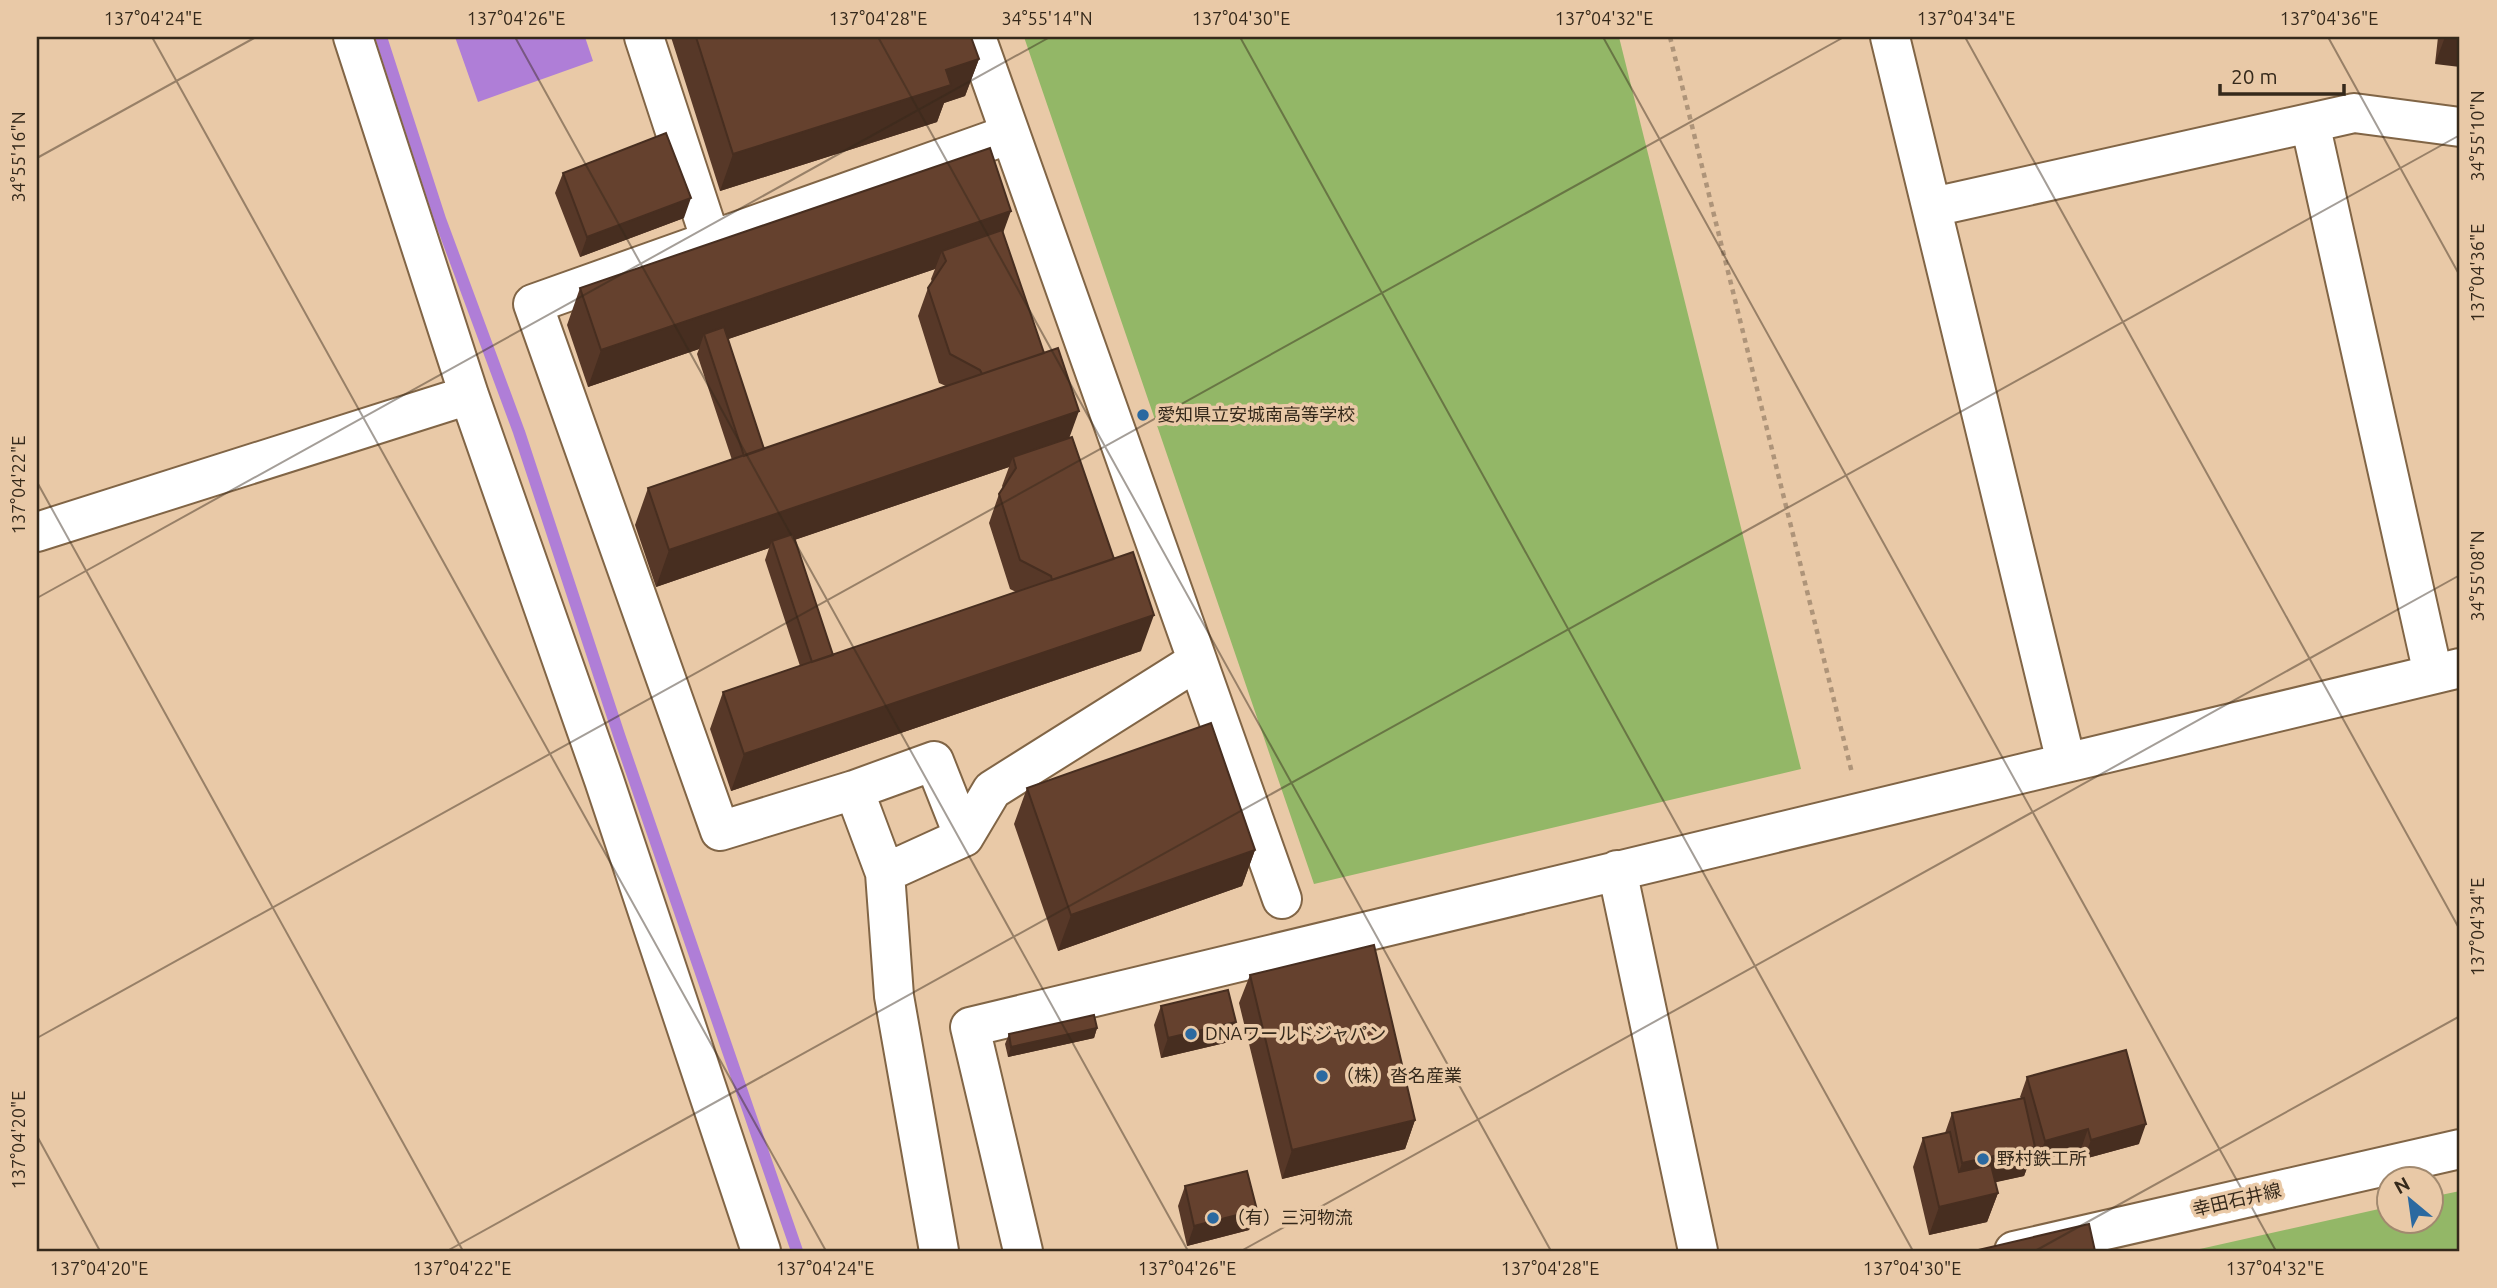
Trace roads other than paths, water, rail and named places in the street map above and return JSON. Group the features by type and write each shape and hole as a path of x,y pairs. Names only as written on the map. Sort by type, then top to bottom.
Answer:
{"street":[{"path":"353,37 469,395 604,780 761,1251"},
{"path":"644,37 712,241"},
{"path":"976,37 1282,899"},
{"path":"1890,37 2066,762"},
{"path":"1933,207 2354,113 2460,127"},
{"path":"1023,1251 970,1027 2446,671 2310,123"},
{"path":"964,837 934,761 854,790 720,831 533,304 1010,134"},
{"path":"37,532 469,395"},
{"path":"885,873 964,837 992,790 1197,661"},
{"path":"854,790 885,873 894,996 939,1251"},
{"path":"1617,870 1698,1251"},
{"name":"幸田石井線","path":"2014,1251 2074,1245 2460,1149"}],"waterway":[{"path":"381,37 440,219 519,432 620,738 797,1251"}],"place":[{"name":"愛知県立安城南高等学校","path":"1143,415"},
{"name":"DNAワールドジャパン","path":"1191,1034"},
{"name":"（株）沓名産業","path":"1322,1076"},
{"name":"野村鉄工所","path":"1983,1159"},
{"name":"（有）三河物流","path":"1213,1218"}]}
